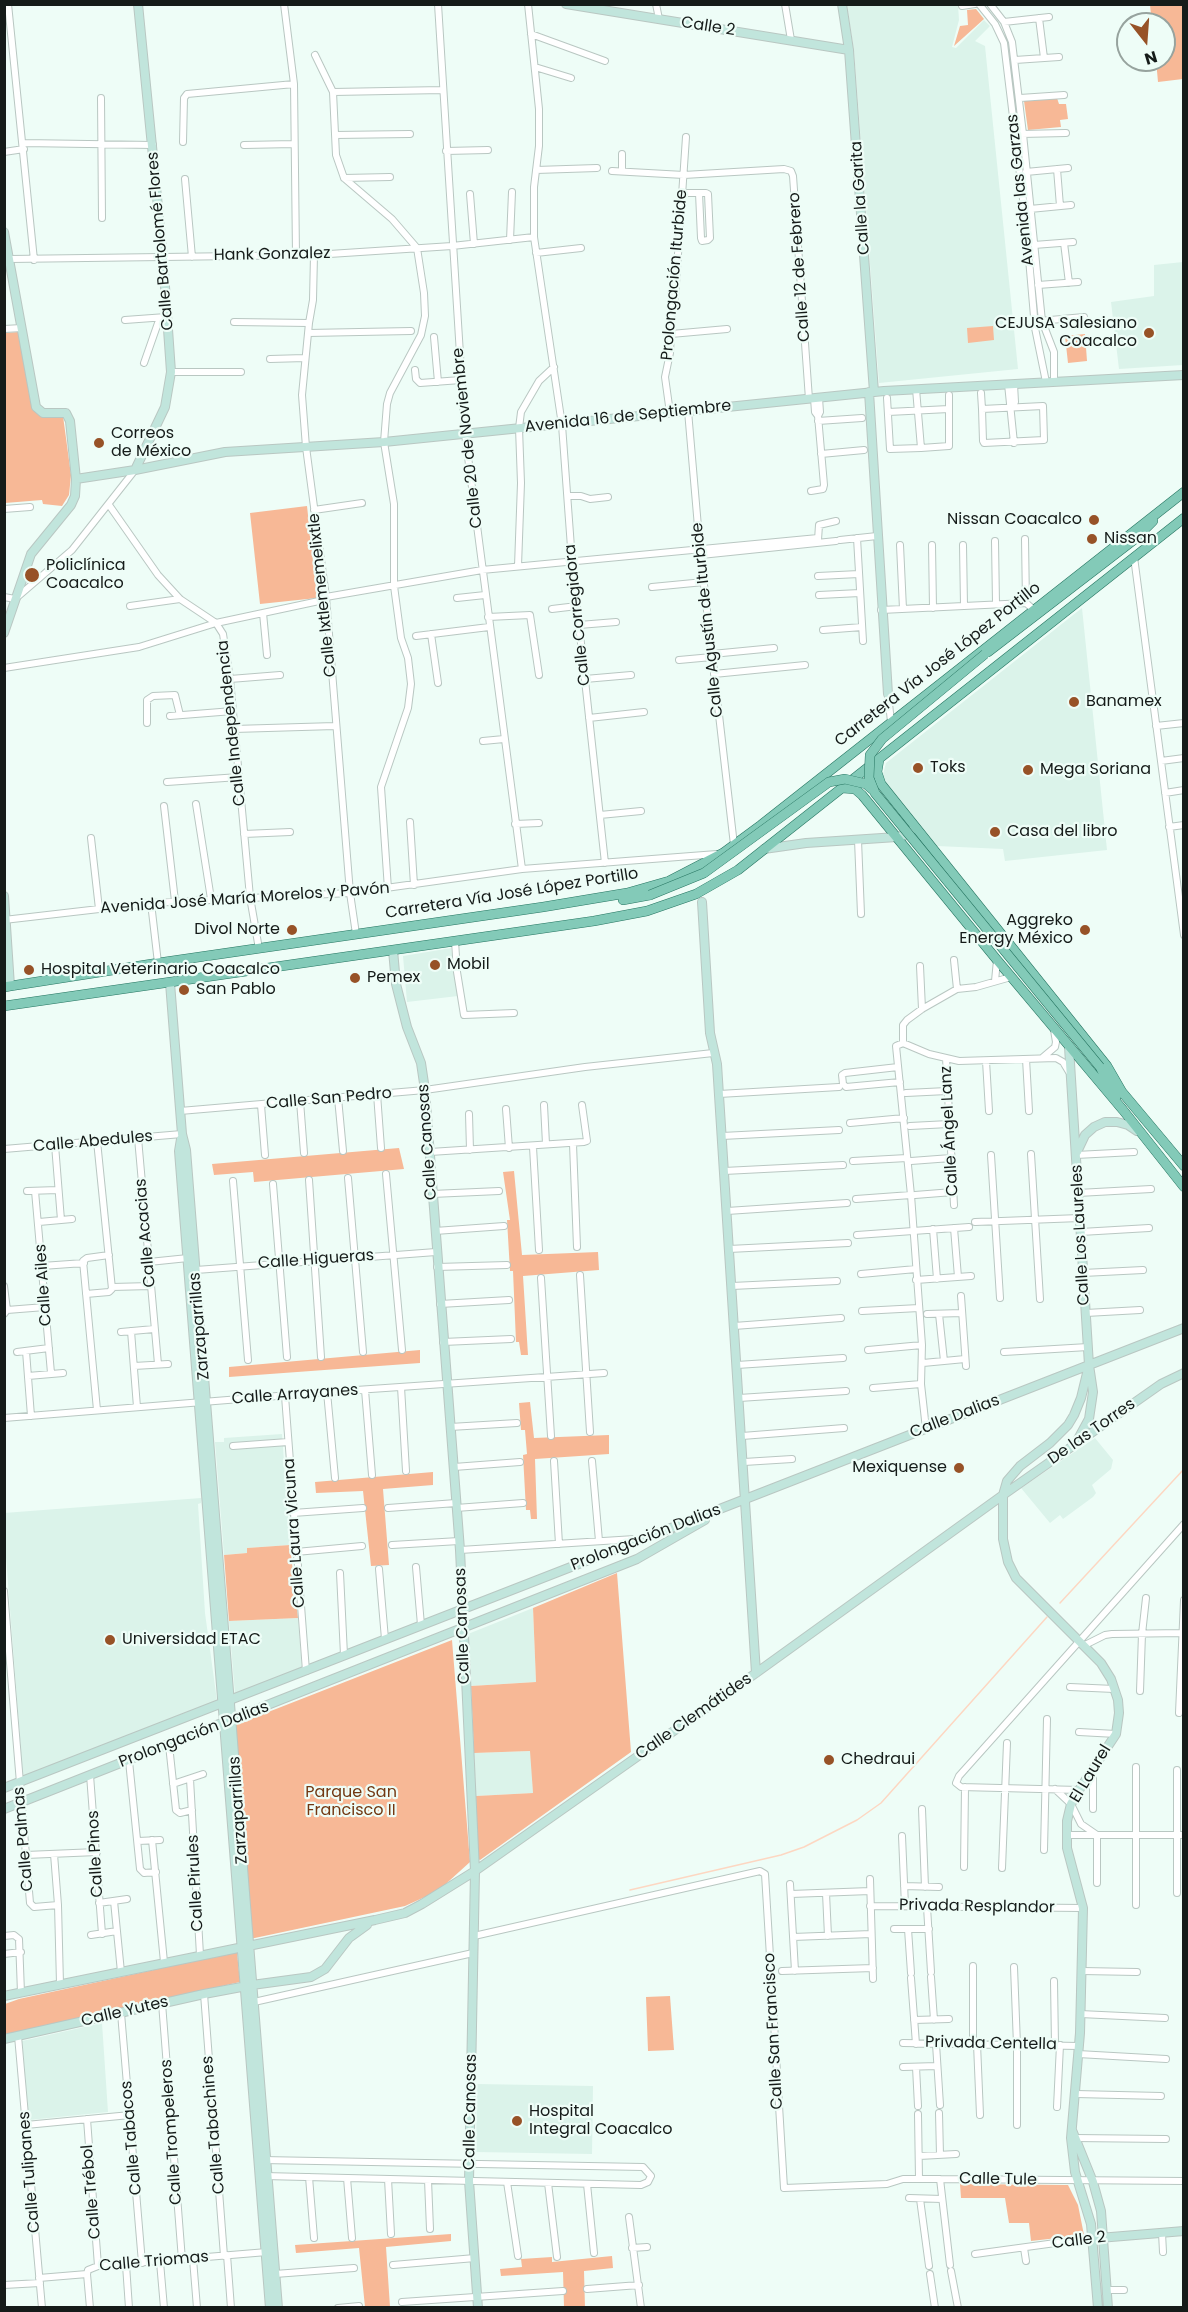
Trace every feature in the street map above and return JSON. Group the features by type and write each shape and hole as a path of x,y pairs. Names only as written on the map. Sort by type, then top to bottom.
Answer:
{"main road":[{"path":"1123,1110 1100,1067 875,793 868,768 870,755 882,739 985,654 1135,539 1183,492"},
{"name":"Carretera Vía José López Portillo","path":"6,987 627,893 659,884 690,871 734,845 891,722 1030,606 1183,492"},
{"path":"7,1008 594,921 699,898 961,696 1046,624 1184,518"},
{"path":"879,760 877,772 881,784 1107,1066 1122,1092 1184,1166"},
{"path":"543,907 611,902 651,895 704,873 829,782 845,779 866,784 879,794 1004,948 1031,971"},
{"path":"842,788 859,792 1123,1110 1184,1187"},
{"path":"905,847 905,841 909,836 923,836"}],"street":[{"path":"8,4 34,260"},
{"name":"Calle Bartolomé Flores","path":"135,470 165,407 171,372 153,145 138,4"},
{"path":"284,4 294,84 296,255"},
{"name":"Calle 20 de Noviembre","path":"438,4 465,434 522,869"},
{"name":"Calle Corregidora","path":"528,4 539,109 534,237 562,424 572,561 605,863"},
{"name":"Calle 2","path":"566,4 849,50"},
{"path":"656,4 658,19"},
{"path":"785,4 791,40"},
{"name":"Calle la Garita","path":"842,4 849,50 872,392 881,610 891,722"},
{"path":"962,6 977,4"},
{"name":"Avenida las Garzas","path":"977,4 995,24 1004,43 1028,224 1038,322 1050,382"},
{"name":"Avenida las Garzas","path":"990,4 1004,22 1012,42 1015,60 1030,208 1028,224 1034,245 1038,285 1038,322 1053,347 1050,382"},
{"path":"1004,22 1049,17"},
{"path":"1039,18 1044,58"},
{"path":"531,34 605,61"},
{"path":"315,55 333,92 336,155 344,178 392,219 417,248 424,293 425,316 421,335 390,393 384,442 394,504 394,586 401,638 408,658 411,684 408,708 381,787 388,889"},
{"path":"1015,60 1059,57"},
{"path":"535,67 571,78"},
{"path":"183,142 184,98 187,94 294,84"},
{"path":"333,92 443,90"},
{"path":"1020,99 1064,95"},
{"path":"101,98 102,218"},
{"path":"1015,135 1066,133"},
{"path":"335,135 410,134"},
{"name":"Prolongación Iturbide","path":"670,412 665,376 672,306 675,298 686,137"},
{"path":"4,152 23,146 102,143 153,145"},
{"path":"244,145 294,144"},
{"path":"446,152 488,150"},
{"path":"622,154 622,171"},
{"path":"536,170 597,168"},
{"path":"1026,172 1068,168"},
{"path":"1057,169 1060,206"},
{"path":"612,171 684,175"},
{"name":"Calle 12 de Febrero","path":"684,175 791,171 814,398"},
{"path":"344,178 390,177"},
{"path":"185,179 192,257"},
{"path":"510,240 512,192"},
{"path":"682,193 708,194 710,238 702,241 699,194"},
{"path":"470,194 474,244"},
{"path":"1030,208 1071,205"},
{"path":"4,232 36,408 42,413 66,413 70,421 76,479 75,496 71,505 31,554 4,633"},
{"name":"Hank Gonzalez","path":"10,259 314,255 452,246 534,237"},
{"path":"1034,245 1073,242"},
{"path":"1065,243 1069,283"},
{"path":"536,253 581,248"},
{"name":"Calle Ixtlememelixtle","path":"314,255 313,300 302,395 306,447 326,597 335,726 350,893 356,934"},
{"path":"1038,285 1078,282"},
{"path":"1038,322 1084,317"},
{"path":"124,320 166,319"},
{"path":"144,363 158,323 166,319"},
{"path":"234,322 309,323"},
{"path":"4,329 22,328"},
{"path":"670,334 727,329"},
{"path":"308,333 411,332"},
{"path":"434,337 438,382"},
{"path":"270,359 305,358"},
{"path":"518,566 521,412 539,381 554,367"},
{"path":"415,370 417,382 461,380"},
{"path":"171,372 240,372"},
{"name":"Avenida 16 de Septiembre","path":"76,479 225,452 384,442 872,392 1184,375"},
{"path":"1011,384 1008,403 1012,407 1014,443"},
{"path":"916,389 921,448"},
{"path":"981,393 984,444 1044,440 1042,406 982,409"},
{"path":"887,398 890,449 921,448 949,446 949,395"},
{"path":"811,491 823,489 824,485 814,398"},
{"path":"888,412 949,409"},
{"name":"Calle Agustín de Iturbide","path":"688,411 700,552 734,845"},
{"path":"818,418 862,417"},
{"path":"821,454 864,450"},
{"path":"15,599 76,545 135,470"},
{"path":"568,496 590,499 608,497"},
{"path":"314,510 362,503"},
{"name":"Calle Independencia","path":"109,505 158,575 180,599 216,623 223,634 230,679 250,897 260,949"},
{"path":"4,509 30,507"},
{"path":"818,541 819,525 836,521"},
{"path":"4,668 139,647 216,623 319,601 326,597 482,570 877,536"},
{"path":"856,538 863,641"},
{"path":"881,610 996,604 1030,606 1025,539"},
{"path":"995,541 996,604"},
{"path":"900,545 903,609"},
{"path":"932,545 933,608"},
{"path":"963,545 964,606"},
{"path":"1134,557 1169,827 1177,858 1184,934"},
{"path":"818,576 859,574"},
{"path":"652,587 704,582"},
{"path":"819,595 860,593"},
{"path":"457,598 485,595"},
{"path":"4,597 15,599"},
{"path":"130,606 180,599"},
{"path":"552,609 577,606"},
{"path":"263,613 267,655"},
{"path":"488,617 530,615 539,675"},
{"path":"579,625 616,622"},
{"path":"416,636 489,627"},
{"path":"823,630 862,627"},
{"path":"431,634 438,683"},
{"path":"679,660 774,648"},
{"path":"714,674 805,665"},
{"path":"230,679 280,675"},
{"path":"585,680 631,675"},
{"path":"147,723 147,700 153,696 175,695 180,715"},
{"path":"170,716 233,711"},
{"path":"589,718 644,712"},
{"path":"1156,726 1184,723"},
{"path":"234,729 335,726"},
{"path":"483,741 504,739"},
{"path":"1161,761 1184,758"},
{"path":"166,782 239,777"},
{"path":"1165,793 1184,790"},
{"path":"196,804 211,899"},
{"path":"164,806 175,901"},
{"path":"600,815 642,811"},
{"path":"410,822 414,885"},
{"path":"515,824 539,823"},
{"path":"764,849 897,837 908,834 912,829 912,823"},
{"path":"1169,827 1184,825"},
{"path":"244,834 290,831"},
{"path":"91,838 99,909"},
{"path":"858,840 861,914"},
{"name":"Avenida José María Morelos y Pavón","path":"5,920 175,901 350,893 522,869 723,853"},
{"path":"4,896 6,987"},
{"path":"699,898 710,1033 717,1064 729,1249 738,1326 737,1365 743,1398 742,1436 756,1673"},
{"path":"151,903 158,963"},
{"path":"455,941 457,972 464,1014 514,1013"},
{"name":"Calle Canosas","path":"393,950 396,984 407,1027 421,1064 425,1090 459,1546 475,1871 469,2181 478,2307"},
{"path":"954,960 957,989"},
{"path":"995,981 997,960"},
{"path":"920,966 922,1009"},
{"path":"903,1043 903,1025 922,1009 957,989 976,987 1011,977"},
{"name":"Zarzaparrillas","path":"170,983 196,1270 202,1402"},
{"path":"1041,1058 1055,1047 1056,1037 1053,1028"},
{"path":"926,1429 921,1384 923,1363 915,1269 913,1195 896,1045 903,1043 929,1054 959,1061 1041,1058 1060,1060 1066,1066 1071,1079"},
{"path":"1069,1047 1076,1155 1134,1152"},
{"name":"Calle San Pedro","path":"180,1111 425,1090 585,1067 713,1053"},
{"name":"Calle Ángel Lanz","path":"946,1058 954,1205"},
{"path":"1026,1059 1029,1111"},
{"path":"986,1061 989,1111"},
{"path":"898,1067 845,1073 842,1075 843,1084 846,1087 900,1082"},
{"path":"719,1094 839,1087"},
{"path":"906,1093 947,1091"},
{"path":"377,1094 381,1148"},
{"path":"338,1098 343,1151"},
{"path":"300,1101 304,1153"},
{"path":"261,1105 265,1155"},
{"path":"544,1105 546,1144"},
{"path":"430,1152 533,1147 587,1141 582,1105"},
{"path":"506,1109 509,1148"},
{"path":"469,1114 470,1150"},
{"path":"850,1123 904,1118"},
{"name":"Calle Los Laureles","path":"1076,1444 1089,1419 1093,1392 1089,1365 1076,1155 1085,1135 1094,1127 1105,1122 1128,1125 1141,1134"},
{"path":"910,1126 949,1124"},
{"path":"722,1136 839,1130"},
{"name":"Zarzaparrillas","path":"182,1134 179,1151 202,1402 263,2160"},
{"name":"Calle Abedules","path":"4,1149 182,1134"},
{"name":"Calle Acacias","path":"138,1138 158,1364"},
{"path":"86,1294 109,1292 112,1287 97,1141"},
{"path":"573,1144 578,1247"},
{"path":"55,1145 61,1220"},
{"path":"533,1147 539,1250"},
{"path":"1031,1154 1040,1299"},
{"path":"991,1155 1000,1298"},
{"path":"853,1161 951,1158"},
{"path":"724,1171 843,1165"},
{"path":"386,1174 402,1350"},
{"path":"348,1178 363,1352"},
{"path":"309,1180 321,1357"},
{"path":"233,1181 238,1266 248,1360"},
{"path":"273,1184 287,1357"},
{"path":"1078,1194 1151,1189"},
{"path":"27,1191 58,1190"},
{"name":"Calle Ailes","path":"35,1191 51,1373"},
{"path":"432,1194 499,1191"},
{"path":"856,1199 953,1192"},
{"path":"727,1211 847,1203"},
{"path":"975,1222 1080,1218"},
{"name":"Calle Ailes","path":"39,1222 72,1219"},
{"path":"435,1231 504,1226"},
{"path":"857,1235 969,1227"},
{"path":"954,1228 958,1277"},
{"path":"1081,1232 1149,1228"},
{"path":"933,1229 937,1279"},
{"path":"729,1249 848,1243"},
{"name":"Calle Higueras","path":"196,1270 436,1252"},
{"path":"97,1410 84,1259 109,1255"},
{"path":"149,1262 188,1258"},
{"path":"42,1266 84,1263"},
{"path":"437,1267 507,1265"},
{"path":"861,1274 915,1269"},
{"path":"1083,1273 1143,1270"},
{"path":"580,1275 590,1432"},
{"path":"916,1280 971,1276"},
{"path":"542,1278 551,1436"},
{"path":"732,1286 837,1281"},
{"path":"112,1287 151,1286"},
{"path":"5,1289 5,1312 45,1307"},
{"path":"923,1363 965,1362 961,1296"},
{"path":"440,1304 509,1300"},
{"path":"862,1311 919,1308"},
{"path":"1086,1313 1140,1310"},
{"path":"927,1314 962,1313"},
{"path":"939,1314 944,1361"},
{"path":"738,1326 841,1318"},
{"name":"Calle Dalias","path":"727,1507 1184,1328"},
{"path":"121,1332 154,1329"},
{"path":"130,1331 137,1407"},
{"path":"443,1342 511,1339"},
{"path":"868,1350 922,1345"},
{"path":"1004,1352 1088,1347"},
{"name":"Calle Ailes","path":"17,1352 49,1348"},
{"path":"26,1351 31,1416"},
{"path":"737,1365 843,1358"},
{"path":"134,1366 168,1364"},
{"path":"1003,1495 1007,1480 1012,1474 1059,1434 1074,1415 1089,1365"},
{"path":"28,1376 63,1373"},
{"name":"Calle Arrayanes","path":"4,1418 604,1373"},
{"name":"De las Torres","path":"1003,1495 1161,1384 1184,1373"},
{"path":"873,1388 921,1384"},
{"path":"401,1387 406,1471"},
{"path":"365,1390 372,1475"},
{"path":"743,1398 846,1391"},
{"path":"327,1392 335,1478"},
{"name":"Calle Laura Vicuna","path":"285,1396 306,1671"},
{"path":"450,1427 517,1423"},
{"path":"742,1436 844,1428"},
{"path":"232,1446 288,1442"},
{"path":"744,1462 792,1459"},
{"path":"554,1461 559,1544"},
{"path":"592,1461 599,1541"},
{"path":"454,1467 520,1462"},
{"name":"El Laurel","path":"1003,1495 1004,1539 1008,1562 1016,1578 1101,1663 1114,1689 1119,1713 1116,1734 1071,1804 1067,1835 1069,1861 1083,1908 1079,2050 1073,2135 1077,2181 1097,2238"},
{"name":"Calle Clemátides","path":"246,1946 405,1913 422,1904 475,1871 1003,1495"},
{"path":"388,1508 524,1503"},
{"name":"Prolongación Dalias","path":"4,1788 727,1507"},
{"name":"Prolongación Dalias","path":"4,1809 637,1559 727,1507"},
{"path":"293,1513 363,1508"},
{"path":"1079,1790 965,1787 956,1783 959,1776 1082,1643 1184,1524"},
{"path":"392,1545 559,1544 642,1539"},
{"path":"296,1552 362,1546"},
{"path":"416,1567 421,1625"},
{"path":"379,1569 385,1639"},
{"path":"340,1573 344,1655"},
{"name":"Calle Palmas","path":"4,1591 6,1637 31,1906 58,1905"},
{"path":"1140,1691 1146,1598"},
{"path":"1179,1713 1184,1600"},
{"path":"1082,1643 1105,1635 1183,1633"},
{"path":"1070,1687 1114,1689"},
{"path":"1044,1850 1047,1719"},
{"path":"1079,1732 1116,1734"},
{"path":"1002,1868 1007,1743"},
{"name":"Calle Pirules","path":"169,1745 177,1812 192,1810"},
{"path":"129,1761 141,1872 156,1872"},
{"path":"1136,1905 1137,1767"},
{"path":"1093,1768 1093,1809"},
{"path":"1177,1770 1180,1835 1177,1893"},
{"path":"173,1784 203,1774"},
{"name":"Calle Pinos","path":"90,1775 102,1934"},
{"name":"Calle Pirules","path":"190,1779 200,1955"},
{"path":"964,1867 965,1787"},
{"path":"1055,1789 1071,1804 1081,1824 1097,1835"},
{"path":"922,1809 925,1887"},
{"path":"1067,1835 1180,1835"},
{"path":"1097,1835 1097,1884"},
{"path":"902,1836 905,1906"},
{"path":"138,1840 160,1840"},
{"path":"152,1840 164,1962"},
{"path":"26,1855 97,1852"},
{"path":"54,1854 60,1984"},
{"name":"Calle San Francisco","path":"474,1936 729,1877 760,1871 765,1874 784,2188"},
{"path":"870,1879 873,1979"},
{"path":"790,1884 795,1971"},
{"path":"904,1886 939,1887"},
{"path":"791,1894 870,1891"},
{"path":"826,1893 828,1936"},
{"path":"99,1903 127,1899"},
{"path":"114,1901 121,1972"},
{"name":"Privada Resplandor","path":"870,1906 1083,1908"},
{"path":"927,1907 934,2020"},
{"name":"Calle Clemátides","path":"249,1985 319,1974 357,1930 375,1920"},
{"path":"894,1929 928,1929"},
{"path":"908,1929 916,2043"},
{"path":"91,1935 117,1931"},
{"path":"793,1937 872,1934"},
{"path":"4,1936 17,1937 21,1952 18,1994"},
{"path":"4,1997 246,1946"},
{"path":"4,1954 21,1952"},
{"path":"254,2002 473,1953"},
{"path":"973,1966 980,2115"},
{"path":"1014,1967 1017,2125"},
{"path":"782,1971 873,1968"},
{"path":"1082,1971 1137,1972"},
{"path":"1054,1981 1058,2045 1057,2107"},
{"name":"Zarzaparrillas","path":"249,1985 254,2002 269,2252 270,2307"},
{"name":"Calle Yutes","path":"4,2039 249,1985"},
{"name":"Calle Tabachines","path":"204,1994 231,2307"},
{"name":"Calle Trompeleros","path":"162,2003 182,2260"},
{"name":"Calle Tabacos","path":"121,2013 142,2263"},
{"path":"1080,2014 1165,2019"},
{"path":"914,2020 949,2019"},
{"name":"Calle Tulipanes","path":"18,2036 42,2307"},
{"name":"Privada Centella","path":"903,2043 1058,2045 1079,2050 1166,2059"},
{"path":"936,2044 940,2105"},
{"path":"903,2067 937,2066"},
{"path":"916,2067 918,2106"},
{"path":"1076,2094 1161,2096"},
{"path":"939,2113 940,2155"},
{"path":"918,2114 920,2179"},
{"path":"26,2125 130,2115"},
{"name":"Calle Trébol","path":"87,2119 98,2266"},
{"path":"1073,2135 1166,2139"},
{"name":"El Laurel","path":"1073,2135 1093,2182 1101,2211 1097,2238"},
{"path":"919,2156 956,2154"},
{"path":"263,2160 643,2168 651,2176 648,2182 641,2185 264,2176"},
{"path":"309,2177 314,2238"},
{"path":"347,2178 352,2238"},
{"path":"940,2178 958,2307"},
{"name":"Calle Tule","path":"784,2188 887,2184 903,2179 940,2178 1093,2182 1184,2181"},
{"path":"388,2179 392,2234"},
{"path":"428,2180 430,2229"},
{"path":"507,2182 518,2256"},
{"path":"548,2183 557,2257"},
{"path":"587,2184 594,2253"},
{"path":"909,2198 942,2199"},
{"path":"920,2199 929,2266"},
{"path":"629,2217 641,2307"},
{"name":"Calle 2","path":"975,2254 1097,2238 1184,2231"},
{"path":"1162,2233 1163,2252"},
{"path":"1097,2238 1108,2307"},
{"path":"1097,2238 1098,2307"},
{"path":"632,2248 647,2247"},
{"path":"1024,2248 1026,2261"},
{"name":"Zarzaparrillas","path":"269,2252 275,2274 278,2307"},
{"name":"Calle Triomas","path":"4,2285 87,2274 88,2270 98,2266 269,2252"},
{"path":"393,2265 474,2258"},
{"path":"193,2259 197,2307"},
{"path":"160,2262 164,2307"},
{"path":"126,2265 129,2307"},
{"path":"275,2274 354,2268"},
{"path":"87,2274 90,2307"},
{"path":"930,2274 935,2307"},
{"path":"587,2289 639,2284"},
{"path":"1106,2290 1124,2290"},
{"path":"402,2302 563,2291"},
{"path":"338,2307 359,2306"}],"shaded area":[{"path":"847,5 958,5 959,20 952,47 956,48 984,20 990,26 975,41 985,46 1018,369 879,383 854,51"},
{"name":"CEJUSA Salesiano Coacalco","path":"1183,262 1183,365 1119,369 1111,302 1154,296 1154,265"},
{"path":"1082,608 1107,850 1005,861 1003,849 937,846 884,786 883,774 886,763"},
{"path":"451,948 458,996 407,1002 403,956"},
{"path":"282,1434 290,1545 247,1548 247,1553 224,1555 215,1442 224,1442 224,1438"},
{"path":"1095,1438 1113,1460 1111,1469 1092,1485 1096,1493 1093,1497 1063,1519 1060,1515 1050,1523 1021,1488"},
{"name":"Universidad ETAC","path":"201,1498 201,1503 198,1504 205,1613 217,1701 23,1778 4,1513"},
{"path":"533,1608 536,1682 471,1686 468,1634"},
{"path":"298,1618 302,1668 235,1695 229,1621"},
{"path":"531,1751 533,1793 476,1796 474,1753"},
{"path":"102,2023 108,2112 29,2120 22,2041"},
{"path":"477,2084 593,2086 592,2154 476,2152"}],"green space":[{"path":"1150,5 1183,5 1183,79 1158,82 1157,72 1176,72 1176,12 1151,12"},
{"path":"976,9 984,19 954,46 960,26 968,25 967,10"},
{"path":"1057,98 1059,104 1066,104 1068,119 1060,120 1061,127 1028,130 1024,101"},
{"path":"993,326 994,340 968,343 967,328"},
{"path":"18,332 34,411 45,416 63,416 71,475 69,495 62,506 43,504 42,500 5,503 5,333"},
{"path":"1085,334 1087,361 1068,363 1065,336"},
{"path":"307,506 317,598 260,604 250,513"},
{"path":"399,1148 404,1169 254,1182 253,1172 214,1175 212,1164"},
{"path":"514,1171 522,1255 598,1252 599,1270 523,1276 528,1355 521,1355 519,1342 516,1342 513,1271 510,1271 507,1220 510,1220 503,1172"},
{"path":"420,1350 420,1363 229,1377 229,1367"},
{"path":"530,1402 534,1438 609,1435 609,1454 535,1459 537,1519 531,1519 530,1510 526,1510 523,1455 527,1454 525,1430 521,1430 519,1403"},
{"path":"433,1472 433,1485 383,1489 389,1565 371,1566 363,1491 316,1493 315,1482"},
{"path":"290,1545 298,1618 229,1621 224,1555 247,1553 247,1548"},
{"path":"617,1573 631,1752 480,1860 478,1859 476,1796 533,1793 530,1751 474,1753 471,1686 536,1682 533,1608"},
{"name":"Parque San Francisco II","path":"452,1640 470,1862 438,1891 405,1906 250,1939 230,1727"},
{"path":"237,1952 240,1982 5,2035 5,2004 19,1999"},
{"path":"670,1996 674,2050 648,2051 646,1997"},
{"path":"960,2184 1068,2185 1078,2205 1084,2235 1031,2241 1029,2223 1009,2223 1005,2198 961,2198"},
{"path":"451,2234 451,2241 386,2247 390,2307 365,2307 359,2248 296,2253 295,2245"},
{"path":"612,2256 613,2268 584,2271 585,2308 564,2307 563,2272 501,2276 500,2269 522,2267 521,2259 552,2257 552,2262"}],"waterway":[{"path":"1060,1603 1184,1469"},
{"path":"630,1890 781,1855 804,1847 857,1820 881,1803 1047,1617"}],"place":[{"name":"CEJUSA Salesiano Coacalco","path":"1149,333"},
{"name":"Correos de México","path":"99,443"},
{"name":"Nissan Coacalco","path":"1094,520"},
{"name":"Nissan","path":"1092,539"},
{"name":"Policlínica Coacalco","path":"32,575"},
{"name":"Banamex","path":"1074,702"},
{"name":"Toks","path":"918,768"},
{"name":"Mega Soriana","path":"1028,770"},
{"name":"Casa del libro","path":"995,832"},
{"name":"Divol Norte","path":"292,930"},
{"name":"Aggreko Energy México","path":"1085,930"},
{"name":"Mobil","path":"435,965"},
{"name":"Hospital Veterinario Coacalco","path":"29,970"},
{"name":"Pemex","path":"355,978"},
{"name":"San Pablo","path":"184,990"},
{"name":"Mexiquense","path":"959,1468"},
{"name":"Universidad ETAC","path":"110,1640"},
{"name":"Chedraui","path":"829,1760"},
{"name":"Hospital Integral Coacalco","path":"517,2121"}]}
